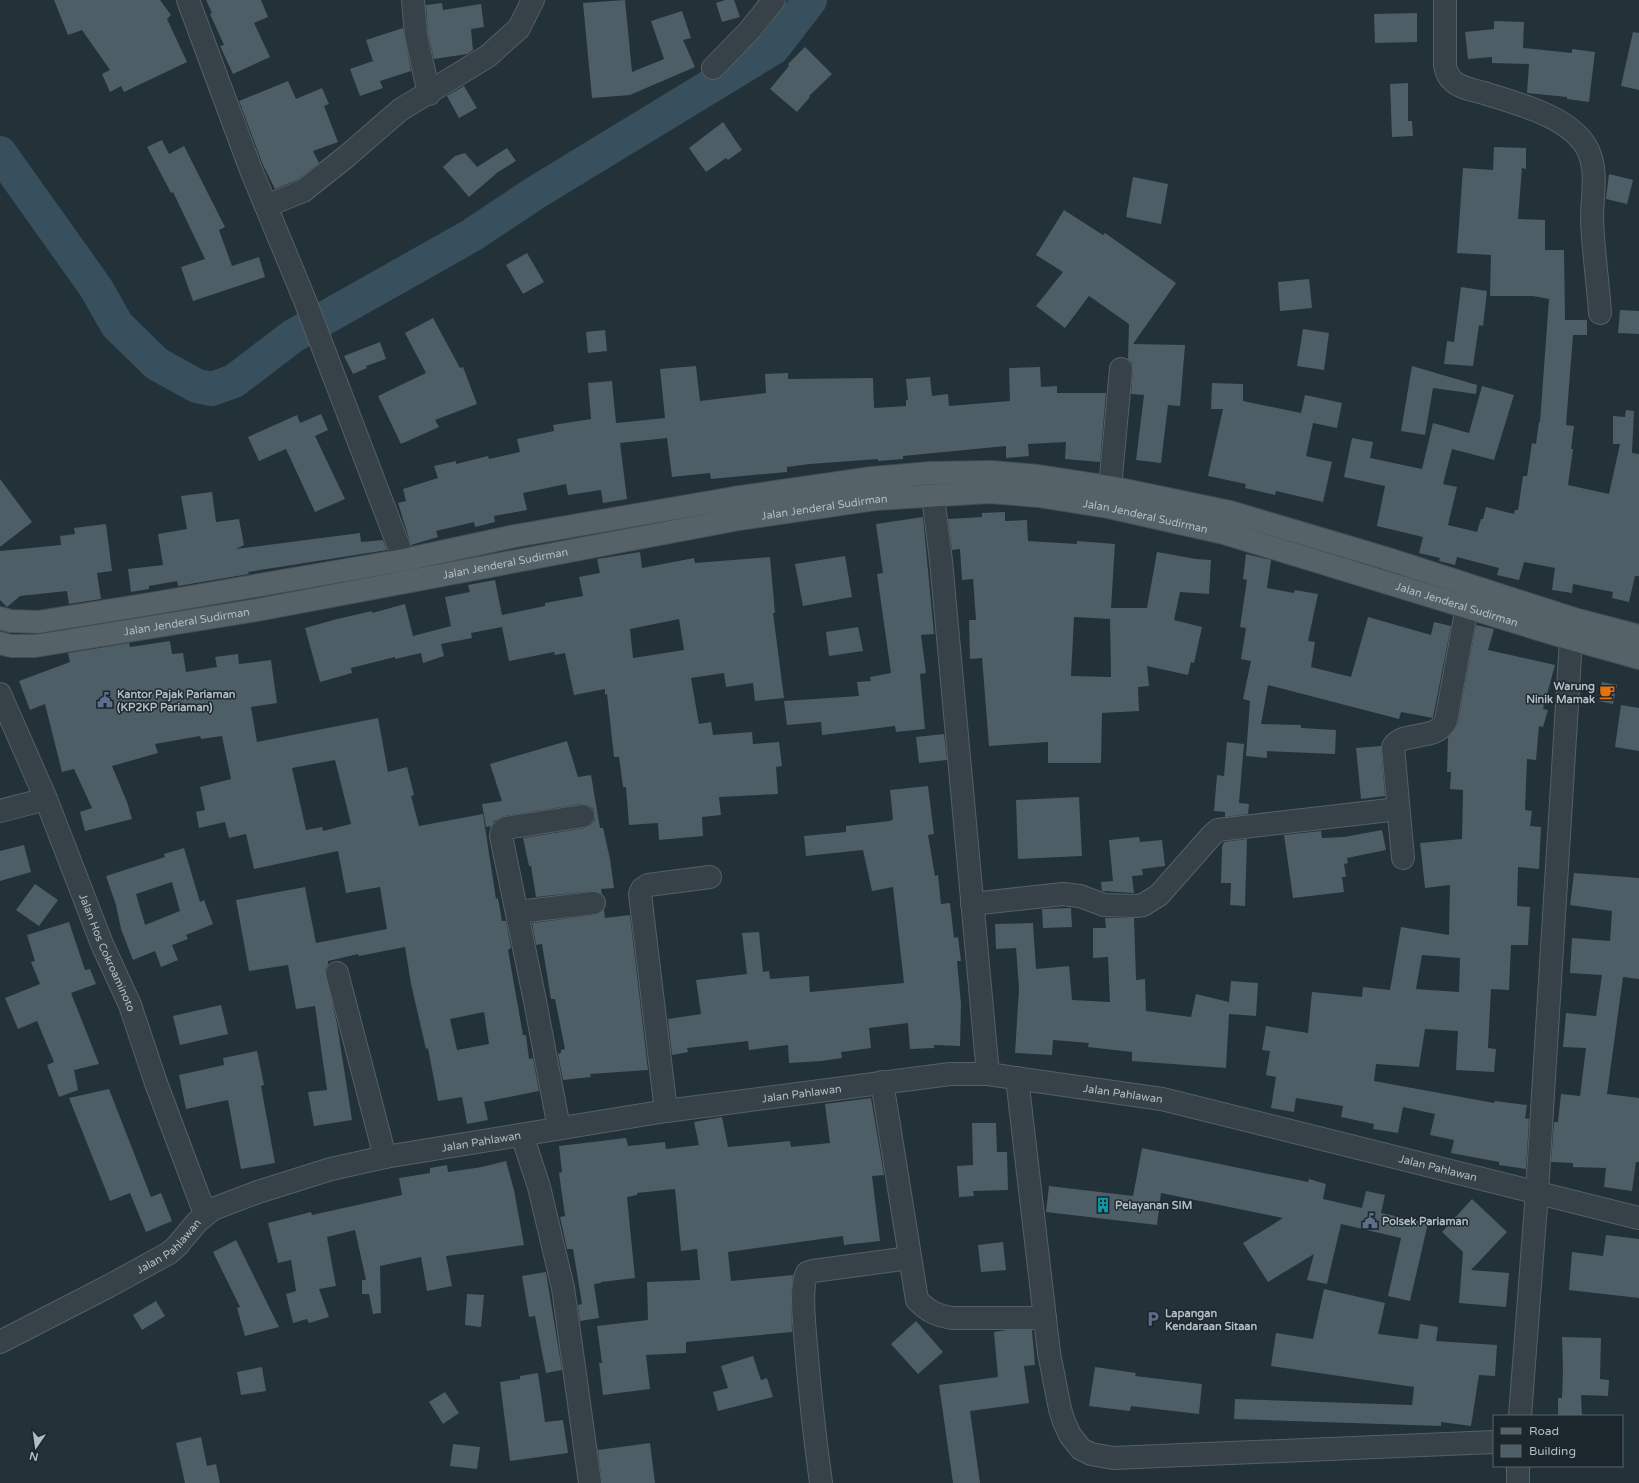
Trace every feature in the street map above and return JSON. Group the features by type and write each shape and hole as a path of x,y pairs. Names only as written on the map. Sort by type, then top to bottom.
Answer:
{"main road":[{"name":"Jalan Jenderal Sudirman","path":"0,643 11,646 35,646 257,610 736,509 872,478 931,473 991,472 1038,476 1110,487 1230,512 1385,558 1574,619 1639,636"},
{"name":"Jalan Jenderal Sudirman","path":"0,618 10,621 38,622 156,604 404,560 515,536 736,509 990,492 1038,496 1108,507 1224,533 1571,639 1639,658"},
{"path":"1380,580 1385,558"},
{"path":"253,586 257,610"}],"street":[{"path":"188,0 242,145 304,298 404,560"},
{"path":"413,0 416,35 429,94"},
{"path":"266,206 303,191 347,156 400,110 429,94 488,56 506,42 519,28 533,0"},
{"path":"713,68 750,31 774,0"},
{"path":"1445,0 1445,65 1447,73 1453,82 1466,88 1529,108 1564,124 1580,139 1588,151 1595,180 1592,218 1600,313"},
{"path":"1110,487 1121,368"},
{"path":"933,496 941,561 988,1074"},
{"path":"1403,858 1393,746 1399,740 1437,732 1443,728 1446,721 1467,607"},
{"path":"1520,1415 1537,1192 1571,639"},
{"name":"Jalan Hos Cokroaminoto","path":"0,694 46,800 102,944 130,1005 156,1084 205,1214"},
{"path":"0,811 46,800"},
{"path":"972,904 1062,894 1080,896 1104,905 1143,905 1159,895 1218,830 1398,809"},
{"path":"559,1128 518,912 501,842 502,831 506,828 583,816"},
{"path":"666,1111 640,894 642,889 648,885 710,877"},
{"path":"518,912 594,903"},
{"path":"337,973 385,1157"},
{"name":"Jalan Pahlawan","path":"0,1342 109,1286 169,1253 205,1214 221,1205 331,1169 385,1157 666,1111 950,1074 988,1074 1162,1100 1639,1218"},
{"path":"1017,1078 1049,1353 1064,1422 1074,1441 1081,1449 1091,1454 1113,1458 1493,1442"},
{"path":"882,1082 918,1300 927,1310 952,1318 1045,1318"},
{"path":"522,1135 539,1187 563,1288 590,1483"},
{"path":"821,1483 809,1396 804,1279 807,1273 813,1271 910,1258"},
{"path":"1518,1467 1518,1483"}],"building":[{"path":"54,0 160,0 171,15 167,19 187,62 124,92 121,86 110,92 102,74 110,70 82,30 68,35"},
{"path":"206,0 261,0 268,17 254,23 270,57 233,74 220,46 224,45 210,14 212,13"},
{"path":"625,0 632,72 664,59 651,21 682,11 691,38 683,40 695,67 630,95 592,98 583,3"},
{"path":"725,0 734,0 740,17 722,22 716,3"},
{"path":"442,3 443,10 481,4 484,27 471,29 473,50 467,54 434,59 428,33 426,5"},
{"path":"1417,13 1417,42 1375,43 1374,14"},
{"path":"1494,21 1524,22 1523,48 1572,53 1572,49 1595,52 1589,102 1567,99 1567,97 1527,93 1529,64 1492,63 1492,57 1468,59 1465,32 1494,29"},
{"path":"403,28 411,71 380,81 383,88 360,96 350,69 373,61 366,40"},
{"path":"1633,32 1639,33 1639,90 1621,86"},
{"path":"805,47 832,74 809,96 810,97 797,112 770,89 789,66 788,64"},
{"path":"288,81 296,99 322,88 329,104 324,106 338,142 313,151 319,163 297,180 275,189 263,165 239,101"},
{"path":"1408,83 1408,121 1412,121 1413,136 1392,137 1390,84"},
{"path":"464,86 477,108 459,118 447,96"},
{"path":"723,122 742,150 728,160 726,158 706,172 689,148"},
{"path":"162,140 169,154 184,146 225,227 219,230 232,266 259,257 265,277 193,301 181,267 205,259 173,192 171,193 147,147"},
{"path":"1494,147 1526,148 1526,169 1522,168 1518,219 1545,220 1545,250 1564,250 1565,320 1587,320 1587,335 1573,335 1566,425 1574,426 1571,449 1573,449 1568,485 1609,494 1620,444 1613,444 1613,416 1625,417 1626,410 1634,411 1632,453 1639,454 1639,576 1635,576 1629,602 1612,598 1613,592 1573,584 1572,593 1552,590 1555,568 1524,562 1519,580 1497,575 1499,568 1457,557 1455,565 1439,561 1440,558 1419,553 1423,537 1377,526 1385,486 1344,477 1352,438 1373,442 1370,458 1422,469 1433,423 1469,433 1482,386 1514,395 1494,460 1452,449 1443,484 1457,487 1448,525 1477,532 1481,519 1483,519 1486,507 1514,514 1515,510 1518,510 1523,476 1527,476 1532,443 1536,444 1540,422 1549,299 1533,296 1490,296 1491,255 1457,253 1463,168 1493,170"},
{"path":"507,148 516,161 498,172 469,197 443,167 455,156 465,153 477,167"},
{"path":"1609,174 1633,180 1627,204 1606,199"},
{"path":"1133,177 1168,184 1161,224 1126,217"},
{"path":"1064,210 1103,235 1105,233 1176,283 1133,344 1185,345 1180,406 1168,405 1161,463 1136,460 1144,395 1131,394 1133,370 1132,363 1128,359 1129,324 1089,296 1065,328 1036,306 1063,272 1036,255"},
{"path":"527,253 544,282 523,294 506,265"},
{"path":"1309,279 1312,308 1280,311 1278,282"},
{"path":"1461,287 1487,291 1483,326 1479,325 1473,366 1444,364 1447,341 1454,342"},
{"path":"1620,310 1639,311 1639,334 1618,333"},
{"path":"433,318 460,368 463,367 477,404 435,420 439,427 401,444 378,396 426,373 405,333"},
{"path":"1303,329 1329,333 1324,370 1297,366"},
{"path":"605,330 607,351 588,353 586,332"},
{"path":"380,342 386,359 366,366 367,368 353,374 344,356"},
{"path":"696,366 700,401 766,393 765,374 788,373 788,379 873,378 874,408 906,406 906,400 908,400 906,379 930,377 932,396 948,394 949,406 1010,401 1009,368 1040,367 1041,387 1057,386 1057,393 1106,393 1100,462 1065,459 1066,442 1028,444 1029,456 1006,458 1006,446 903,456 903,459 878,461 878,459 810,464 787,467 787,472 711,479 710,473 672,477 667,438 620,443 627,499 603,503 601,490 568,495 566,484 523,493 527,510 494,516 495,522 475,527 474,522 436,531 438,537 411,545 398,503 406,501 403,489 438,478 434,466 456,461 456,464 488,456 489,459 520,452 517,439 554,431 553,425 591,419 588,383 612,381 616,423 665,418 660,369"},
{"path":"1412,366 1477,385 1476,394 1433,388 1425,435 1401,431"},
{"path":"1212,383 1243,384 1243,401 1301,413 1305,395 1342,403 1337,428 1313,423 1306,456 1332,462 1323,502 1276,491 1275,495 1245,488 1246,484 1208,476 1223,409 1211,409"},
{"path":"321,414 328,430 315,436 345,499 315,512 286,449 259,461 248,437 297,415 300,423"},
{"path":"0,479 32,522 0,547"},
{"path":"212,492 216,522 239,519 244,545 236,549 360,533 361,542 383,540 387,550 248,572 249,574 178,586 177,581 149,586 149,589 131,592 128,569 163,565 158,534 187,529 181,496"},
{"path":"1005,512 1005,521 1027,520 1028,541 1077,544 1077,541 1115,544 1111,608 1147,608 1157,552 1196,559 1211,560 1209,594 1180,592 1174,620 1202,627 1194,663 1191,662 1188,675 1147,666 1149,686 1138,687 1139,711 1102,713 1101,763 1048,763 1048,742 989,746 982,658 970,659 969,620 976,620 973,579 962,580 960,549 952,550 948,519 982,517 982,513","holes":["1074,617 1110,619 1111,677 1071,676"]},
{"path":"923,517 934,634 921,635 926,673 920,674 925,729 896,732 895,726 822,735 821,722 787,725 784,701 859,696 857,682 871,681 870,677 891,673 877,574 883,573 876,524"},
{"path":"106,524 112,571 97,573 101,599 69,604 67,591 20,596 7,607 0,600 0,551 61,545 60,536 75,534 74,528"},
{"path":"640,552 642,568 694,558 695,563 770,557 775,613 773,613 784,698 755,701 753,683 726,687 724,673 691,678 699,724 711,722 713,735 752,732 753,744 779,742 782,766 776,767 778,794 719,797 721,815 702,817 703,836 659,840 658,823 629,825 626,787 623,787 619,757 614,757 607,694 605,695 605,689 574,695 565,653 555,655 554,652 509,661 502,627 471,633 472,638 441,644 444,656 423,663 421,653 395,659 395,657 351,668 352,673 320,682 305,628 337,619 372,611 372,613 405,604 413,636 451,626 445,597 470,592 468,585 495,580 502,615 545,606 545,603 583,596 579,577 600,573 597,559","holes":["679,619 684,650 633,658 630,629"]},
{"path":"1246,554 1271,560 1267,588 1294,593 1295,590 1318,594 1308,641 1315,642 1311,667 1351,677 1368,617 1431,635 1434,622 1451,626 1433,718 1401,712 1399,719 1268,685 1261,724 1301,725 1301,728 1336,730 1335,754 1267,751 1267,758 1246,756 1250,701 1243,699 1251,661 1241,659 1246,628 1240,627 1247,580 1243,579"},
{"path":"845,556 852,597 803,606 795,564"},
{"path":"1476,625 1494,629 1488,650 1555,665 1543,709 1548,710 1543,727 1539,726 1536,760 1527,759 1525,810 1532,811 1530,826 1541,827 1539,869 1518,867 1517,906 1530,907 1528,945 1511,945 1509,990 1491,989 1488,1048 1496,1049 1494,1072 1456,1070 1458,1031 1425,1029 1419,1067 1376,1064 1374,1081 1494,1103 1495,1101 1527,1105 1525,1118 1529,1119 1526,1169 1499,1165 1499,1162 1451,1153 1454,1140 1430,1135 1435,1114 1403,1107 1398,1133 1373,1129 1374,1124 1341,1117 1343,1106 1296,1098 1294,1112 1271,1108 1276,1077 1266,1075 1270,1051 1262,1050 1266,1026 1308,1033 1312,992 1362,997 1363,987 1390,990 1401,927 1449,935 1450,885 1425,888 1420,843 1462,839 1463,790 1450,789 1451,772 1447,772 1448,738 1458,723","holes":["1422,955 1460,958 1459,992 1416,989"]},
{"path":"858,627 863,651 829,656 826,632"},
{"path":"170,641 172,654 183,653 186,672 217,667 215,657 238,654 239,664 271,660 277,703 251,707 257,742 378,718 388,772 407,767 414,795 411,796 419,826 483,814 496,899 498,898 502,921 506,921 511,948 508,950 523,1035 526,1035 529,1059 533,1058 539,1091 484,1102 488,1120 467,1124 462,1097 438,1101 428,1048 426,1049 411,984 405,947 359,956 358,954 328,961 325,970 337,1024 352,1120 314,1126 308,1092 327,1090 315,1006 296,1009 288,965 249,971 236,900 305,887 316,943 387,929 380,887 346,893 338,851 254,869 246,834 229,838 225,822 199,828 196,812 205,810 200,787 231,779 222,736 201,739 200,736 155,744 158,753 112,766 127,802 132,819 85,831 80,812 92,808 74,769 62,772 45,704 30,710 19,681 70,662 68,653 129,643 130,647","holes":["335,760 351,824 323,831 322,827 306,830 292,768","484,1012 489,1044 457,1050 450,1019"]},
{"path":"1602,682 1617,685 1613,704 1598,701"},
{"path":"1621,705 1639,708 1639,751 1615,747"},
{"path":"944,734 947,760 919,763 916,737"},
{"path":"567,741 578,777 591,775 600,828 603,828 610,859 614,888 601,889 602,894 593,891 536,897 531,866 529,866 523,838 585,828 591,825 595,820 593,808 588,805 581,804 504,816 494,821 492,826 486,827 482,804 502,801 490,764"},
{"path":"1227,742 1244,744 1239,803 1249,804 1248,814 1225,817 1225,812 1214,811 1217,775 1224,776"},
{"path":"1381,746 1385,796 1361,799 1356,748"},
{"path":"928,786 934,834 928,835 935,876 938,875 941,904 950,903 954,938 958,937 961,961 957,961 961,1004 960,1046 934,1045 934,1048 910,1049 908,1023 869,1028 871,1048 841,1052 842,1058 822,1061 789,1063 788,1045 749,1050 748,1041 687,1048 688,1052 672,1055 668,1019 701,1014 696,980 747,974 742,933 759,932 763,972 769,971 770,979 809,976 810,992 904,983 893,887 872,891 863,850 806,856 804,836 846,832 846,826 890,821 893,819 890,790"},
{"path":"1079,797 1082,856 1018,859 1016,800"},
{"path":"1382,830 1386,850 1347,858 1348,863 1344,864 1346,877 1342,877 1344,892 1293,898 1284,835 1321,831 1322,838 1344,837"},
{"path":"1139,837 1140,842 1162,840 1165,866 1142,869 1143,875 1132,876 1134,893 1102,891 1101,882 1113,881 1109,840"},
{"path":"1247,839 1245,906 1230,905 1231,883 1221,883 1222,847 1224,842"},
{"path":"24,845 31,872 0,881 0,851"},
{"path":"184,848 200,902 204,900 213,924 186,935 188,939 172,945 178,960 161,967 155,951 133,960 121,929 116,905 106,876 165,857 164,854","holes":["172,882 180,911 145,925 136,894"]},
{"path":"1574,873 1639,878 1639,979 1623,977 1607,1094 1639,1098 1639,1162 1636,1162 1632,1191 1604,1187 1606,1168 1573,1167 1573,1163 1551,1162 1554,1122 1558,1122 1561,1094 1580,1096 1586,1048 1563,1047 1566,1013 1596,1016 1602,975 1570,973 1572,938 1610,941 1612,911 1570,905"},
{"path":"35,884 58,900 39,926 16,910"},
{"path":"1071,908 1072,927 1043,928 1042,909"},
{"path":"604,910 605,918 630,915 648,1070 590,1074 591,1077 563,1080 558,1054 561,1053 561,1050 565,1049 555,999 551,999 542,944 536,945 532,923 595,915"},
{"path":"1105,918 1134,918 1136,980 1145,979 1146,1011 1191,1017 1196,994 1229,1002 1231,981 1258,983 1256,1016 1229,1014 1226,1068 1132,1061 1132,1052 1088,1047 1089,1043 1053,1040 1052,1055 1015,1053 1019,989 1016,948 996,949 995,924 1033,923 1036,969 1069,966 1072,1000 1110,1002 1108,957 1093,958 1093,928 1106,928"},
{"path":"69,922 85,970 90,969 96,984 71,993 99,1064 74,1070 78,1090 59,1097 47,1065 54,1062 37,1021 18,1029 5,998 40,984 31,962 35,961 27,935"},
{"path":"221,1005 228,1034 180,1045 173,1016"},
{"path":"257,1051 264,1085 261,1086 275,1163 241,1169 228,1100 186,1109 179,1075 224,1065 223,1058"},
{"path":"109,1089 151,1197 161,1193 172,1221 146,1232 130,1193 110,1201 69,1098"},
{"path":"871,1098 884,1175 872,1176 880,1241 844,1245 843,1236 728,1252 731,1281 793,1275 791,1294 792,1332 686,1342 686,1353 646,1355 650,1389 603,1395 599,1363 602,1363 597,1326 648,1320 647,1282 700,1280 697,1249 681,1251 675,1189 637,1193 637,1195 627,1197 635,1278 594,1284 599,1318 580,1321 578,1305 582,1304 573,1249 567,1249 560,1217 565,1216 559,1173 562,1172 559,1146 626,1138 628,1146 665,1142 666,1149 699,1145 694,1122 722,1117 728,1147 790,1141 791,1147 830,1143 825,1104"},
{"path":"972,1123 996,1123 997,1152 1007,1152 1008,1190 973,1191 974,1196 959,1197 957,1166 973,1165"},
{"path":"1142,1148 1308,1182 1309,1179 1326,1184 1323,1199 1362,1208 1366,1191 1385,1195 1381,1213 1428,1223 1410,1301 1388,1296 1401,1238 1341,1224 1327,1284 1307,1280 1314,1254 1268,1282 1243,1243 1283,1218 1161,1193 1157,1225 1046,1212 1049,1186 1133,1196"},
{"path":"506,1161 514,1190 524,1245 446,1256 452,1286 427,1291 421,1257 380,1266 381,1313 373,1314 369,1294 362,1294 362,1280 366,1280 355,1230 327,1237 336,1286 319,1289 329,1317 309,1323 307,1319 293,1323 286,1294 296,1291 291,1260 278,1263 268,1223 311,1212 312,1215 402,1195 399,1178 430,1173 430,1168 447,1165 448,1172 482,1167"},
{"path":"1472,1199 1507,1232 1471,1270 1509,1273 1506,1307 1459,1303 1463,1252 1442,1232"},
{"path":"1606,1235 1639,1239 1639,1298 1569,1290 1572,1252 1603,1256"},
{"path":"236,1240 279,1327 245,1336 237,1308 240,1307 213,1252"},
{"path":"1003,1242 1006,1270 981,1272 978,1245"},
{"path":"546,1272 562,1370 546,1373 535,1316 529,1317 522,1276"},
{"path":"1324,1289 1385,1303 1378,1334 1418,1339 1420,1324 1438,1327 1436,1341 1497,1345 1495,1376 1479,1375 1471,1426 1441,1422 1441,1426 1234,1419 1235,1399 1412,1405 1414,1387 1271,1366 1276,1333 1313,1339"},
{"path":"467,1294 484,1295 481,1327 465,1325"},
{"path":"156,1301 165,1316 142,1330 133,1315"},
{"path":"916,1321 943,1352 918,1374 891,1344"},
{"path":"1007,1330 1032,1330 1035,1365 1024,1366 1029,1403 970,1411 980,1483 953,1483 939,1385 998,1377 994,1332"},
{"path":"1562,1337 1601,1338 1600,1379 1609,1380 1608,1396 1581,1395 1582,1415 1558,1415 1558,1398 1562,1398"},
{"path":"753,1356 761,1380 767,1378 773,1397 718,1411 713,1392 728,1388 721,1366"},
{"path":"262,1367 266,1391 241,1395 237,1372"},
{"path":"1095,1367 1136,1373 1135,1376 1202,1384 1199,1414 1131,1406 1130,1411 1089,1406"},
{"path":"538,1373 545,1422 563,1420 568,1453 510,1461 500,1382 520,1379 520,1376"},
{"path":"445,1392 459,1413 443,1424 429,1402"},
{"path":"201,1437 207,1466 216,1464 220,1483 185,1483 176,1443"},
{"path":"650,1443 655,1483 602,1483 598,1450"},
{"path":"453,1444 480,1447 477,1469 450,1466"}],"waterway":[{"path":"0,153 96,288 117,325 157,364 197,386 212,389 234,381 293,336 472,235 535,193 773,48 810,0"}],"place":[{"name":"Warung Ninik Mamak","path":"1607,692"},
{"name":"Kantor Pajak Pariaman (KP2KP Pariaman)","path":"105,700"},
{"name":"Pelayanan SIM","path":"1103,1205"},
{"name":"Polsek Pariaman","path":"1370,1221"},
{"name":"Lapangan Kendaraan Sitaan","path":"1153,1319"}]}
